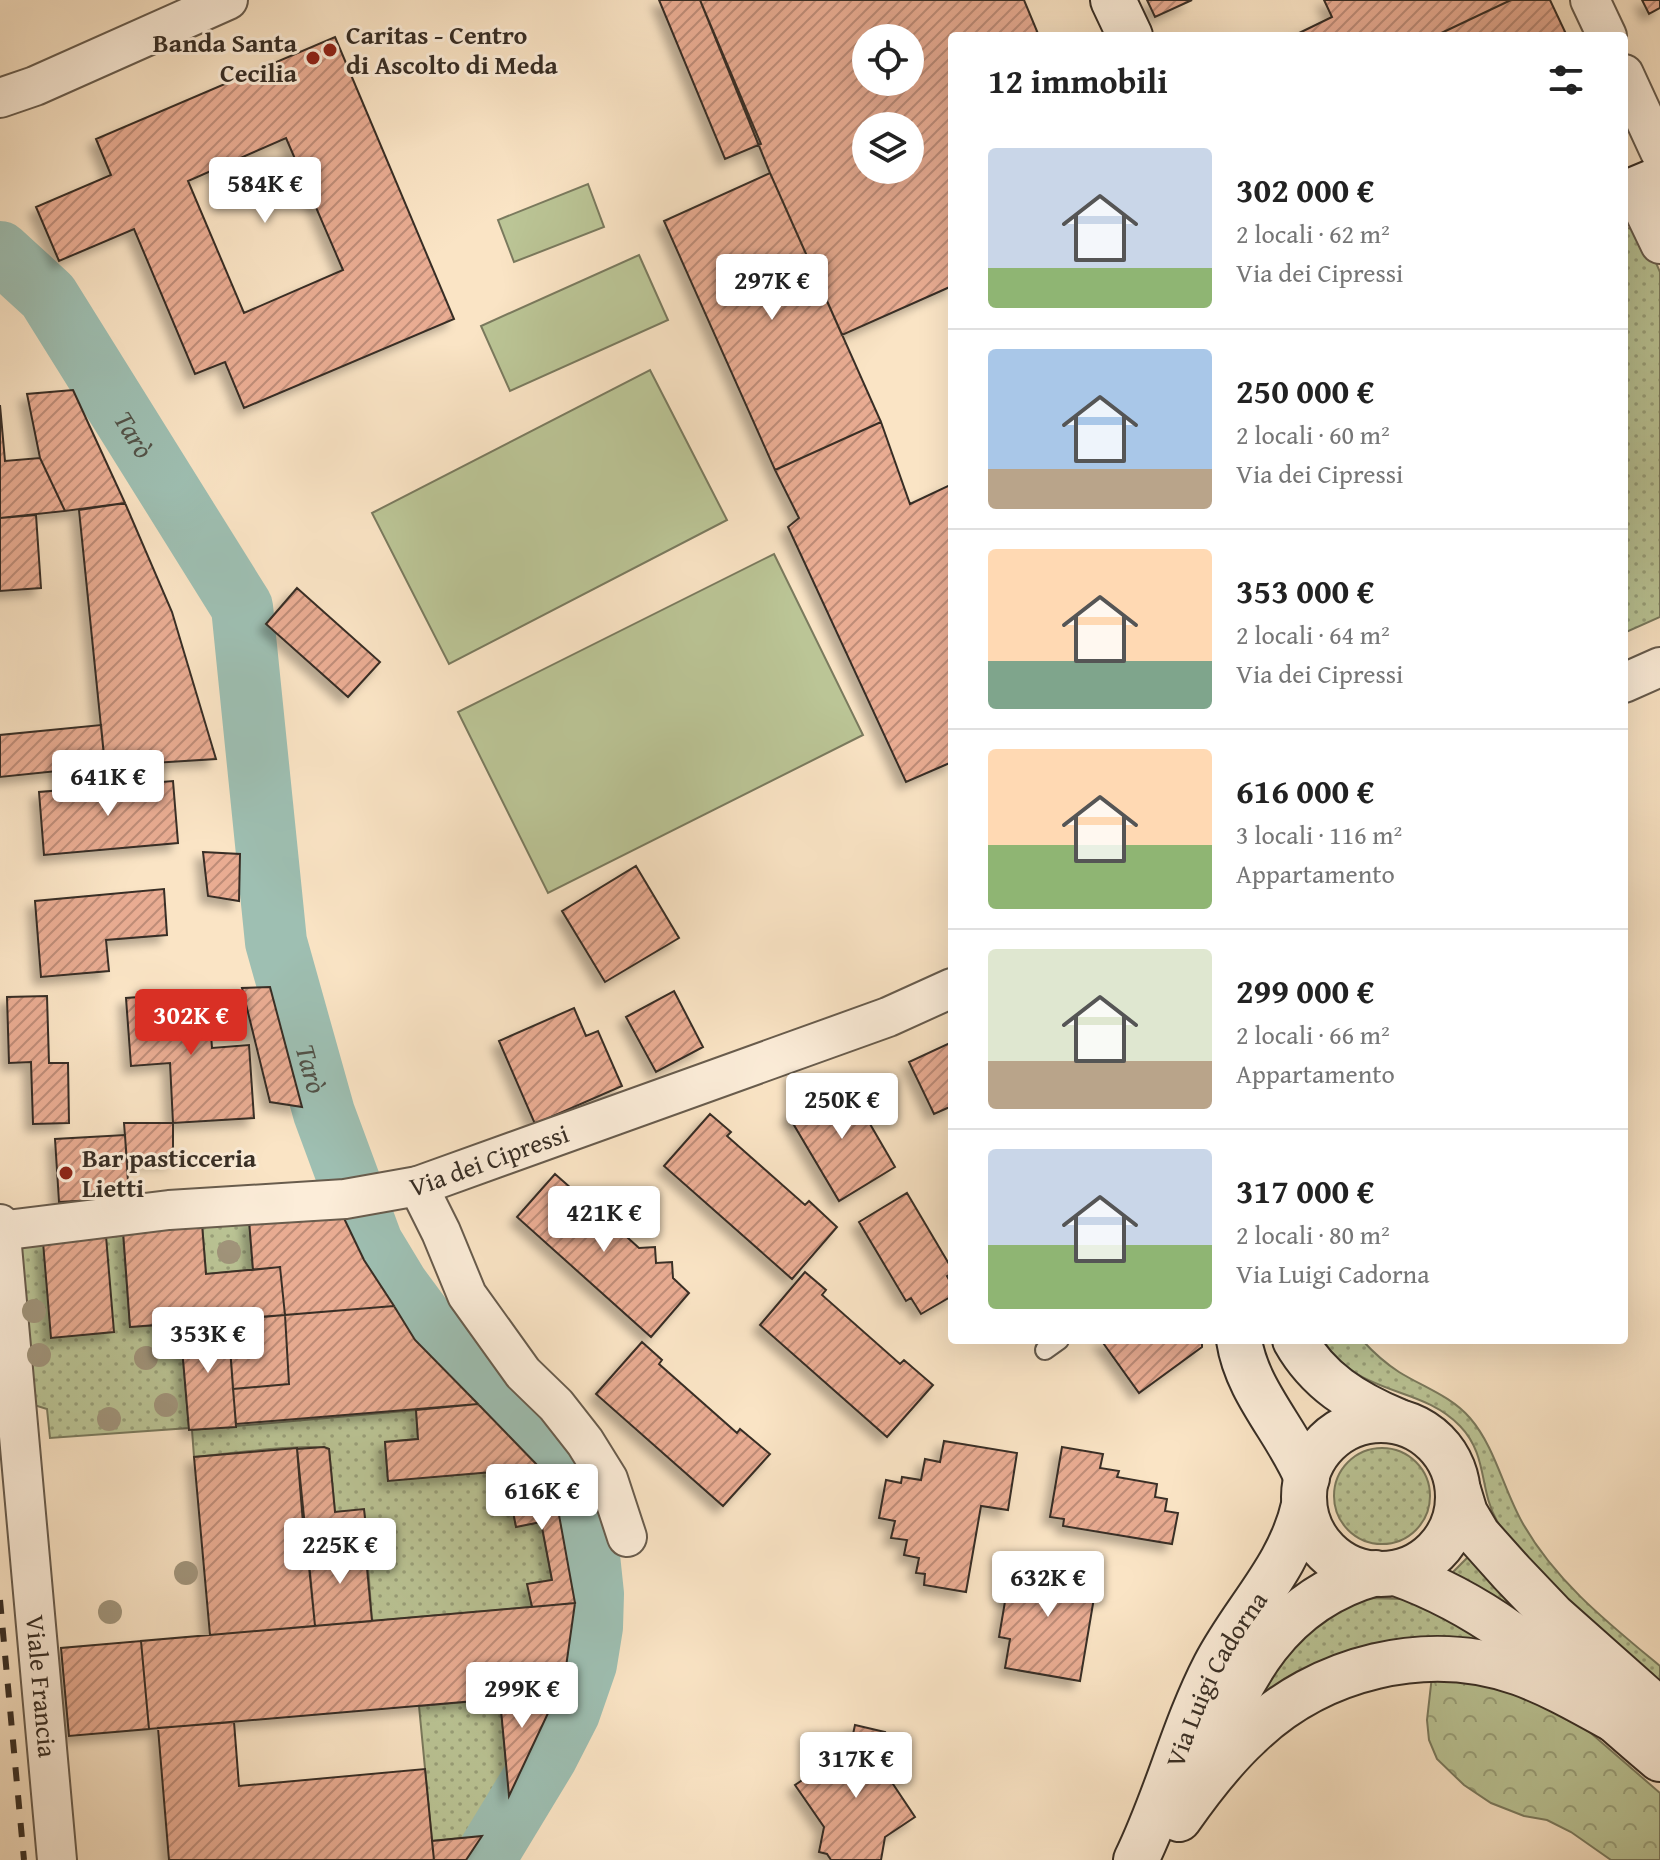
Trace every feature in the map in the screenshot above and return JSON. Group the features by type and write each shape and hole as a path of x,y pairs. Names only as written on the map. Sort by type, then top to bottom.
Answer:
{"street":[{"path":"17,92 228,0"},
{"path":"1113,0 1128,32"},
{"path":"1590,0 1605,32"},
{"path":"1628,83 1660,152"},
{"path":"1639,188 1660,244"},
{"path":"1628,681 1660,667"},
{"name":"Via dei Cipressi","path":"0,1231 169,1210 345,1199 418,1186 873,1022 948,990"},
{"path":"418,1186 467,1295 523,1373 556,1405 585,1442 608,1479 627,1537"},
{"name":"Viale Francia","path":"0,1224 57,1860"},
{"path":"1240,1344 1254,1386 1299,1458 1313,1533 1332,1556 1357,1570 1386,1573 1449,1593 1496,1622 1532,1647 1660,1759"},
{"path":"1297,1344 1308,1361 1334,1388 1370,1410 1423,1431 1444,1450 1456,1476 1465,1513 1478,1535 1563,1625 1660,1711"},
{"path":"1306,1491 1323,1446 1336,1434 1351,1425 1369,1421 1397,1421"},
{"path":"1386,1573 1426,1559 1444,1541 1456,1517 1458,1490"},
{"name":"Via Luigi Cadorna","path":"1136,1860 1168,1785 1201,1694 1233,1635 1283,1562 1300,1524 1306,1491"},
{"name":"Via Luigi Cadorna","path":"1150,1860 1179,1819 1237,1692 1278,1631 1317,1597 1336,1587 1386,1573"},
{"path":"1179,1819 1224,1761 1250,1733 1281,1708 1338,1677 1379,1665 1443,1659 1496,1666 1559,1689 1613,1719"}],"green space":[{"path":"588,184 604,227 514,262 498,220"},
{"path":"1628,228 1643,238 1660,272 1660,617 1628,631"},
{"path":"639,255 668,320 510,391 481,326"},
{"path":"650,370 727,520 449,664 372,513"},
{"path":"774,554 863,735 548,893 458,712"},
{"path":"249,1220 253,1270 206,1274 202,1224"},
{"path":"123,1231 130,1327 180,1324 189,1428 50,1438 47,1409 34,1405 16,1240"},
{"path":"1326,1344 1366,1344 1394,1369 1446,1398 1470,1418 1486,1442 1515,1509 1535,1543 1584,1600 1660,1666 1660,1686 1581,1614 1505,1534 1491,1509 1475,1449 1460,1426 1427,1403 1372,1382 1338,1359"},
{"path":"416,1410 418,1439 385,1442 388,1480 505,1471 516,1526 541,1522 552,1580 528,1584 532,1607 372,1621 364,1510 335,1512 329,1449 286,1448 194,1457 192,1430"},
{"path":"1382,1448 1400,1452 1416,1462 1426,1478 1430,1496 1426,1514 1416,1530 1400,1540 1382,1544 1364,1540 1348,1530 1338,1514 1334,1496 1338,1478 1348,1462 1364,1452"},
{"path":"1468,1557 1520,1611 1518,1616 1449,1576"},
{"path":"1364,1598 1404,1599 1498,1639 1253,1712 1260,1675 1298,1625"},
{"path":"1432,1676 1516,1689 1585,1728 1660,1793 1660,1860 1611,1860 1571,1832 1547,1820 1524,1816 1491,1803 1464,1785 1437,1759 1429,1740 1427,1720"},
{"path":"500,1699 509,1796 482,1836 432,1841 419,1706"}],"building":[{"path":"659,0 700,0 761,144 725,159"},
{"path":"700,0 1024,0 1037,32 948,32 948,288 842,335 770,173"},
{"path":"1147,0 1192,0 1155,17"},
{"path":"1324,0 1511,0 1443,32 1301,32 1332,17"},
{"path":"1511,0 1550,0 1565,32 1443,32"},
{"path":"1642,0 1660,0 1660,8 1649,14"},
{"path":"335,37 454,319 244,408 225,362 195,374 134,229 59,261 36,207 111,175 96,139","holes":["286,138 343,270 244,313 188,181"]},
{"path":"770,173 881,422 775,470 664,221"},
{"path":"73,390 125,503 65,511 40,458 27,394"},
{"path":"0,405 5,461 40,458 65,511 0,518"},
{"path":"881,422 910,504 948,486 948,764 906,782 788,527 799,518 775,470"},
{"path":"125,503 172,612 216,759 105,766 79,510"},
{"path":"36,515 41,588 0,591 0,518"},
{"path":"297,588 380,662 348,697 266,624"},
{"path":"101,725 105,766 0,777 0,735"},
{"path":"173,781 178,843 44,855 39,792"},
{"path":"203,852 240,854 239,901 208,896"},
{"path":"636,866 679,938 605,982 562,911"},
{"path":"164,889 167,935 106,940 109,971 41,977 35,901"},
{"path":"270,987 302,1107 270,1102 242,988"},
{"path":"674,991 703,1047 656,1072 626,1017"},
{"path":"208,992 212,1048 249,1045 254,1118 173,1123 170,1063 131,1066 126,998"},
{"path":"47,996 49,1063 68,1063 69,1123 33,1124 31,1062 9,1063 7,997"},
{"path":"574,1008 586,1036 598,1031 622,1086 535,1124 499,1041"},
{"path":"948,1044 948,1108 934,1114 909,1062"},
{"path":"845,1081 895,1167 839,1201 788,1115"},
{"path":"710,1114 731,1132 727,1136 805,1205 809,1201 837,1227 792,1279 664,1166"},
{"path":"124,1123 173,1123 173,1161 127,1162"},
{"path":"125,1135 129,1198 59,1202 55,1139"},
{"path":"555,1174 572,1189 588,1188 589,1204 605,1203 606,1218 639,1248 655,1247 656,1263 672,1262 673,1278 689,1293 651,1337 517,1217"},
{"path":"907,1193 948,1262 948,1298 921,1314 911,1298 906,1301 859,1222"},
{"path":"341,1212 364,1260 394,1306 285,1315 280,1267 253,1270 249,1220"},
{"path":"202,1224 206,1274 280,1267 285,1315 130,1327 123,1231"},
{"path":"106,1236 114,1332 51,1338 43,1242"},
{"path":"805,1272 826,1290 822,1295 900,1364 904,1360 933,1385 887,1437 760,1325"},
{"path":"394,1306 415,1340 478,1404 236,1424 233,1389 289,1384 285,1315"},
{"path":"285,1315 289,1384 233,1389 228,1320"},
{"path":"228,1320 236,1427 189,1430 180,1324"},
{"path":"642,1342 662,1360 659,1364 737,1433 740,1429 770,1454 723,1506 596,1394"},
{"path":"1104,1344 1202,1344 1202,1347 1139,1393"},
{"path":"478,1404 540,1468 388,1481 385,1442 418,1439 416,1410"},
{"path":"944,1441 1017,1453 1008,1510 981,1506 966,1592 924,1585 925,1574 916,1573 919,1558 904,1555 907,1540 891,1538 895,1521 879,1518 886,1480 901,1483 902,1477 921,1480 925,1459 940,1462"},
{"path":"1062,1447 1103,1454 1100,1468 1119,1471 1117,1477 1157,1484 1155,1497 1167,1499 1165,1511 1178,1513 1172,1544 1063,1526 1064,1519 1050,1517"},
{"path":"297,1448 315,1626 210,1635 194,1457"},
{"path":"297,1449 329,1449 335,1512 364,1509 368,1547 308,1552 308,1547 305,1548"},
{"path":"540,1468 553,1482 575,1603 532,1607 527,1584 552,1580 541,1522 516,1527 505,1471"},
{"path":"365,1547 372,1621 315,1626 308,1552"},
{"path":"1012,1560 1098,1574 1080,1681 1005,1668 1010,1639 999,1637"},
{"path":"575,1603 564,1681 557,1694 149,1729 141,1641"},
{"path":"141,1641 149,1729 69,1736 61,1648"},
{"path":"557,1694 509,1796 500,1699"},
{"path":"234,1722 239,1786 425,1769 434,1860 169,1860 158,1728"},
{"path":"855,1725 885,1732 879,1763 915,1817 885,1837 881,1860 831,1860 827,1854 819,1852 824,1827 795,1785 850,1748"},
{"path":"482,1836 466,1860 434,1860 432,1841"}],"waterway":[{"name":"Tarò","path":"0,252 48,296 242,607 276,942 324,1113 372,1243 426,1324 546,1449 574,1495 589,1556 593,1594 586,1664 569,1713 547,1756 484,1860"}],"railway":[{"path":"0,1600 24,1860"}],"place":[{"name":"Caritas - Centro di Ascolto di Meda","path":"330,50"},
{"name":"Banda Santa Cecilia","path":"313,58"},
{"name":"Bar pasticceria Lietti","path":"66,1173"}]}
